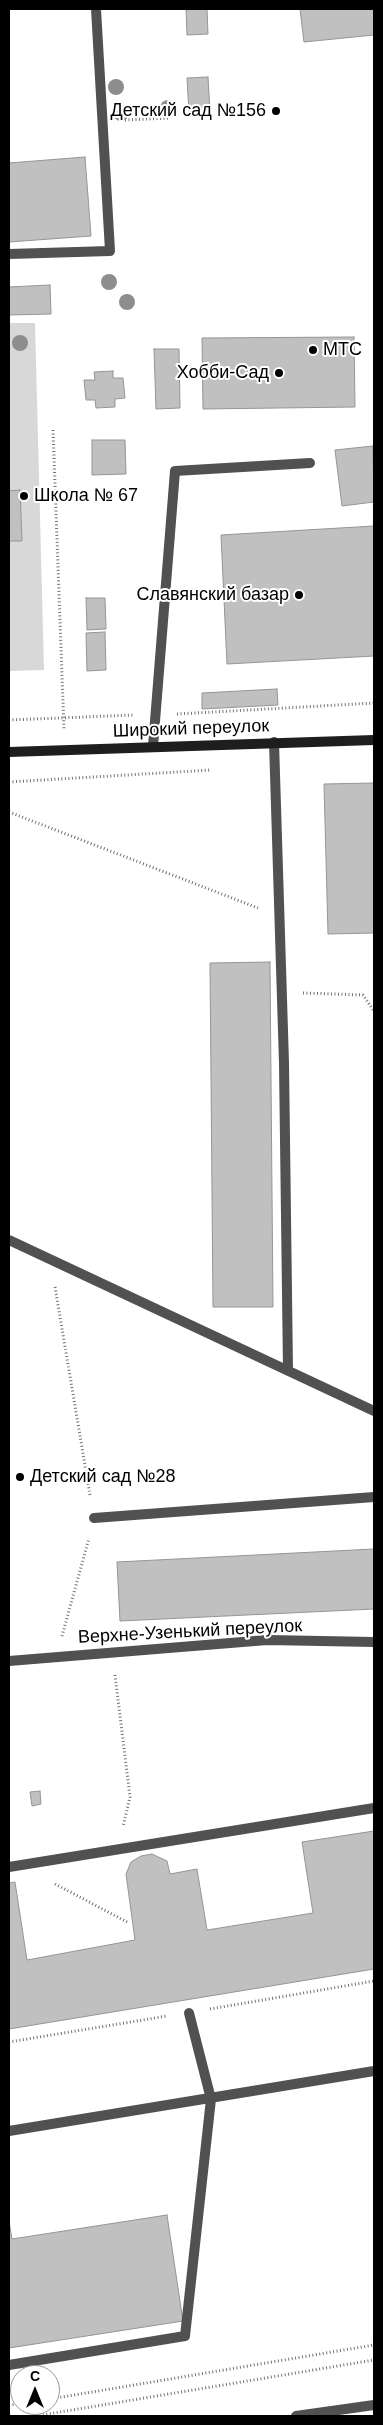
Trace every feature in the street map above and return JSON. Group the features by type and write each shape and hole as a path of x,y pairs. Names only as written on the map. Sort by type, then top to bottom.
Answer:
{"street":[{"path":"9,254 110,251 104,121 96,9"},
{"path":"153,746 175,471 310,463"},
{"name":"Широкий переулок","path":"9,752 374,740"},
{"path":"274,742 282,992 288,1370"},
{"path":"9,1240 374,1411"},
{"path":"94,1518 374,1497"},
{"name":"Верхне-Узенький переулок","path":"9,1661 267,1640 374,1642"},
{"path":"9,1867 374,1808"},
{"path":"9,2366 184,2336 211,2098 189,2013"},
{"path":"9,2131 374,2072"},
{"path":"296,2416 374,2404"}],"path":[{"path":"104,121 170,118"},
{"path":"53,430 66,749"},
{"path":"9,720 64,716 155,715 374,703"},
{"path":"9,782 216,770"},
{"path":"9,812 280,916"},
{"path":"282,992 363,995 374,1011"},
{"path":"50,1259 94,1518 56,1657"},
{"path":"112,1652 130,1797 118,1850"},
{"path":"22,1865 129,1923"},
{"path":"60,2397 374,2345"},
{"path":"36,2416 374,2360"}],"shaded area":[{"path":"9,323 35,323 44,670 9,671"}],"building":[{"path":"186,9 207,9 208,34 187,35"},
{"path":"300,9 374,9 374,35 304,42"},
{"path":"208,77 210,112 189,113 187,78"},
{"path":"85,157 91,236 9,242 9,163"},
{"path":"50,285 51,314 9,315 9,287"},
{"name":"Хобби-Сад","path":"354,337 355,407 203,409 202,338"},
{"path":"154,349 179,349 180,408 156,409"},
{"path":"113,371 113,378 123,378 125,398 115,399 115,407 96,408 95,400 86,400 84,380 95,380 94,372"},
{"path":"92,440 125,440 126,474 92,475"},
{"path":"373,446 374,502 342,506 335,450"},
{"path":"20,490 22,541 9,541 9,491"},
{"name":"Славянский базар","path":"374,526 374,656 227,664 221,535"},
{"path":"86,598 105,598 106,629 87,630"},
{"path":"105,632 106,670 87,671 86,633"},
{"path":"277,689 278,705 202,709 202,693"},
{"path":"374,783 374,933 328,934 324,784"},
{"path":"270,962 273,1307 213,1307 210,963"},
{"path":"374,1549 374,1609 120,1621 117,1562"},
{"path":"40,1791 41,1804 32,1806 30,1792"},
{"path":"374,1831 374,1969 9,2029 9,1883 15,1882 27,1960 135,1940 126,1874 131,1862 141,1856 152,1854 167,1861 170,1874 197,1869 207,1930 313,1913 302,1842"},
{"path":"167,2215 183,2321 9,2348 9,2221 12,2239"}],"place":[{"name":"Детский сад №156","path":"276,111"},
{"name":"МТС","path":"313,350"},
{"name":"Хобби-Сад","path":"279,373"},
{"name":"Школа № 67","path":"24,496"},
{"name":"Славянский базар","path":"299,595"},
{"name":"Детский сад №28","path":"20,1477"}]}
